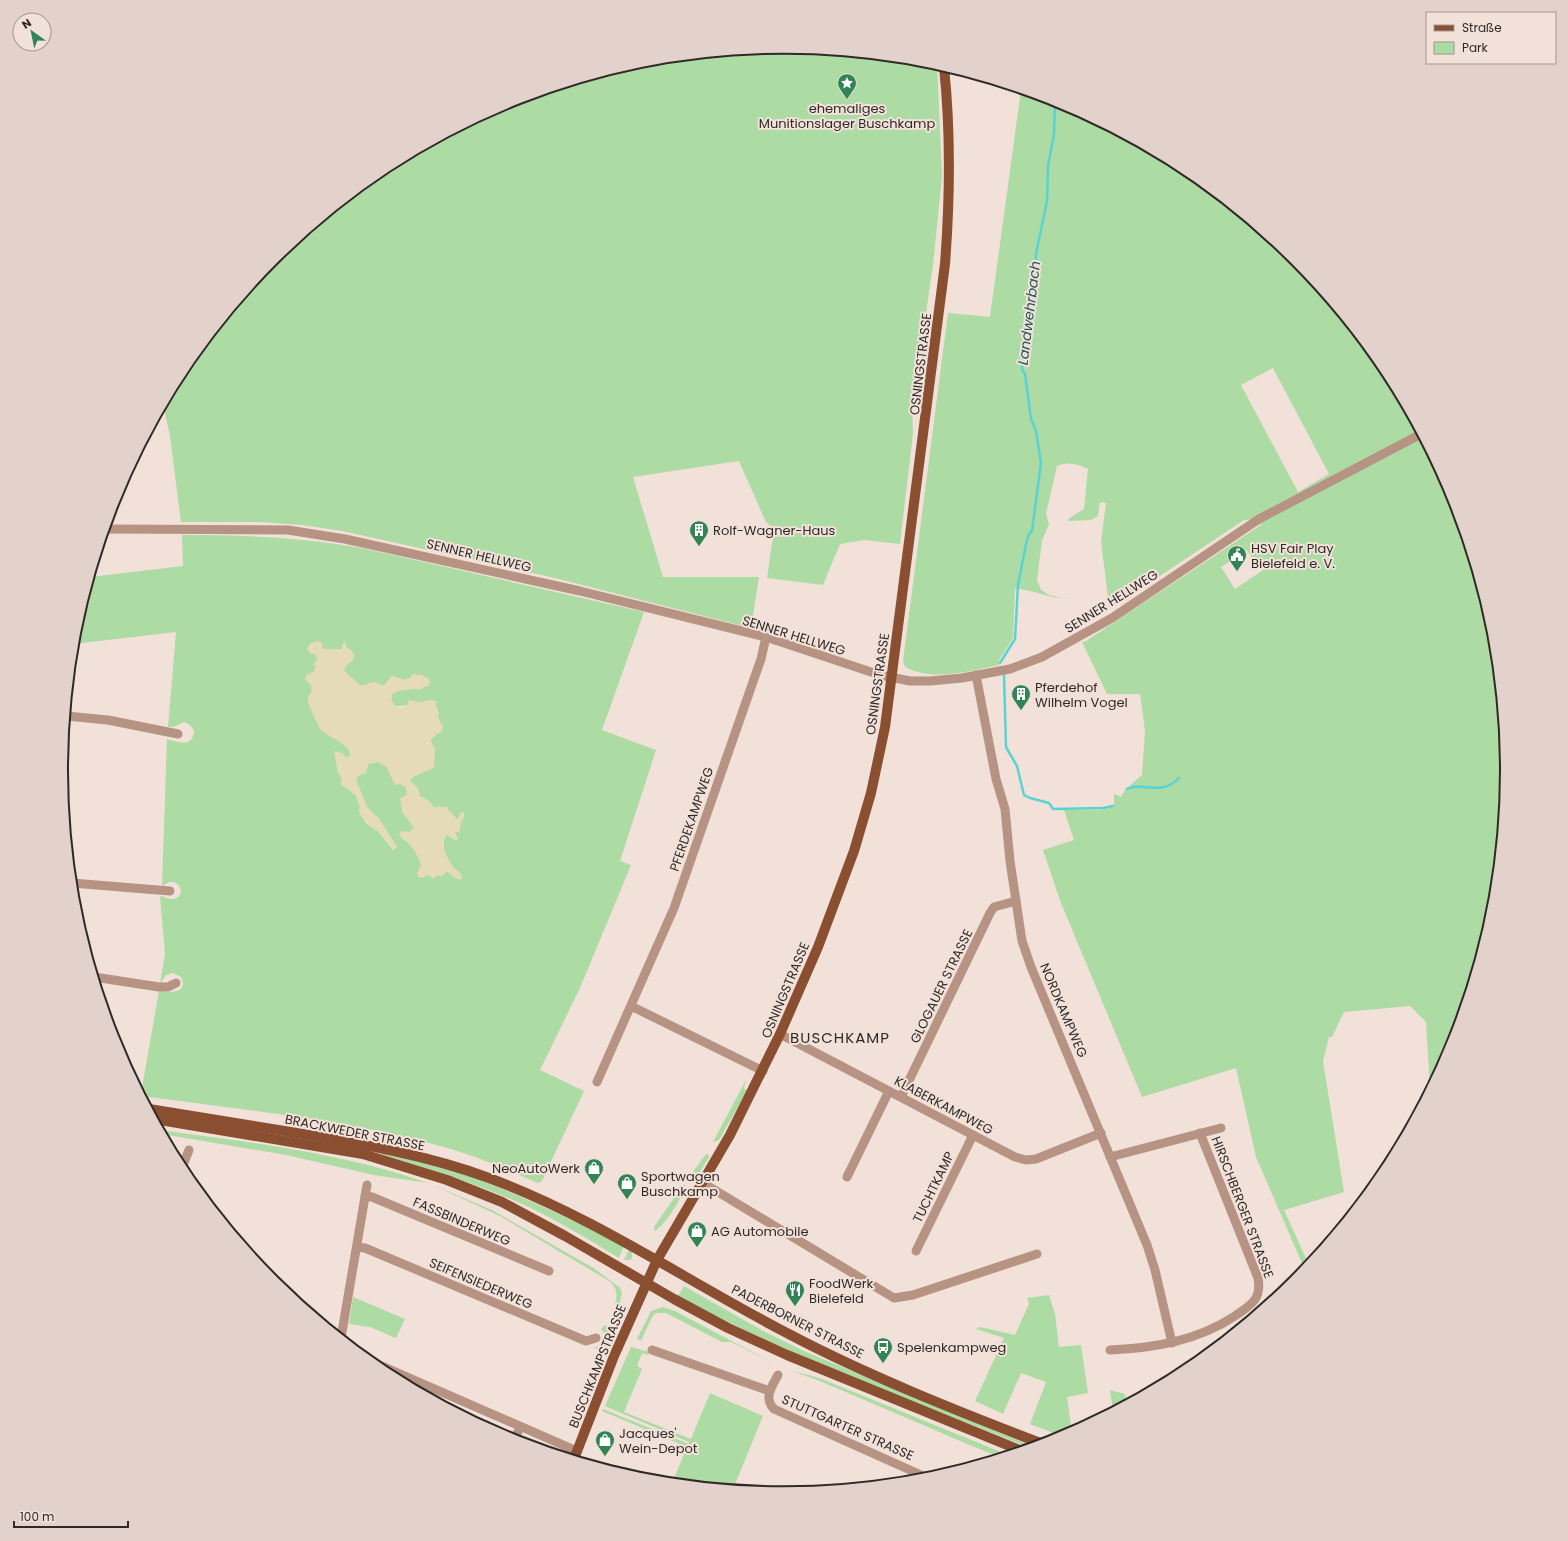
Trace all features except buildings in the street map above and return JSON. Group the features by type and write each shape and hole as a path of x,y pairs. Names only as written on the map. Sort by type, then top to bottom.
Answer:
{"main road":[{"name":"OSNINGSTRASSE","path":"657,1260 703,1183 763,1071 780,1034 820,940 854,851 875,774 892,678 945,264 949,216 950,156 944,73"},
{"name":"BRACKWEDER STRASSE","path":"153,1110 365,1144 449,1165 490,1178 539,1199 610,1233 657,1260"},
{"name":"BRACKWEDER STRASSE","path":"158,1120 363,1154 447,1180 481,1193 523,1213 646,1283"},
{"name":"BUSCHKAMPSTRASSE","path":"575,1455 646,1283 657,1260"},
{"name":"PADERBORNER STRASSE","path":"657,1260 743,1310 802,1341 940,1403 1035,1441"},
{"path":"646,1283 728,1328 787,1355 1016,1448"}],"street":[{"name":"SENNER HELLWEG","path":"110,529 288,530 345,539 580,591 766,637 892,678 930,681 976,675 1022,666 1047,655 1112,618 1259,519 1417,436"},
{"name":"PFERDEKAMPWEG","path":"596,1082 631,1006 683,883 761,659 766,637"},
{"name":"NORDKAMPWEG","path":"976,675 996,779 1005,809 1016,901 1026,952 1147,1245 1155,1270 1172,1343"},
{"path":"70,716 108,720 178,734"},
{"path":"77,883 170,891"},
{"name":"GLOGAUER STRASSE","path":"902,1097 990,913 994,907 1016,901"},
{"path":"99,978 159,987 168,987 176,983"},
{"path":"631,1006 763,1071"},
{"name":"KLABERKAMPWEG","path":"780,1034 1015,1157 1026,1160 1036,1159 1101,1134"},
{"path":"847,1176 889,1091"},
{"path":"1110,1157 1221,1128"},
{"name":"HIRSCHBERGER STRASSE","path":"1110,1350 1133,1349 1172,1343 1200,1334 1229,1320 1248,1307 1257,1298 1260,1289 1258,1278 1200,1133"},
{"name":"TUCHTKAMP","path":"916,1251 973,1135"},
{"path":"184,1163 189,1150"},
{"path":"703,1183 894,1298 913,1295 1037,1254"},
{"path":"342,1334 367,1185"},
{"name":"FASSBINDERWEG","path":"365,1196 372,1197 549,1271"},
{"name":"SEIFENSIEDERWEG","path":"357,1247 365,1248 586,1341 596,1338"},
{"name":"STUTTGARTER STRASSE","path":"652,1350 770,1391"},
{"path":"397,1373 520,1427 575,1455"},
{"name":"STUTTGARTER STRASSE","path":"778,1375 770,1391 768,1401 774,1409 919,1474"},
{"path":"438,1397 440,1392"},
{"path":"517,1435 520,1427"}],"green space":[{"path":"784,54 831,56 878,60 937,71 942,176 933,265 912,407 913,433 900,544 864,540 840,544 823,585 767,578 774,529 766,522 739,461 633,477 663,577 759,577 751,628 555,578 342,531 302,525 262,522 181,522 170,436 164,410 188,372 216,334 245,298 277,264 348,202 386,175 426,150 467,128 554,92 599,78 690,60"},
{"path":"1020,94 1101,128 1142,150 1182,175 1220,202 1291,264 1323,298 1380,372 1405,412 1427,454 1446,496 1476,585 1487,631 1499,724 1499,817 1487,910 1476,956 1462,1001 1446,1045 1430,1081 1426,1022 1410,1006 1344,1012 1332,1037 1329,1037 1323,1061 1344,1192 1284,1210 1307,1260 1303,1265 1256,1157 1236,1068 1142,1097 1061,903 1043,850 1074,840 1064,810 1099,810 1114,807 1114,794 1121,797 1126,789 1142,775 1145,731 1140,694 1107,694 1082,642 1086,641 1261,525 1259,519 1244,520 1112,608 1108,597 1101,542 1106,503 1100,502 1098,516 1091,520 1068,521 1068,519 1084,509 1088,469 1072,464 1061,464 1057,466 1046,513 1049,524 1042,541 1037,580 1041,590 1049,595 1063,598 1015,589 1013,638 999,660 999,665 939,675 927,674 905,667 903,661 948,313 990,317","holes":["1273,368 1329,474 1298,492 1241,385","1247,550 1257,565 1264,561 1266,568 1235,589 1221,567"]},
{"path":"182,535 250,536 317,541 362,548 644,612 602,730 656,750 620,861 631,865 580,988 540,1070 584,1091 542,1181 538,1183 468,1155 407,1137 294,1116 146,1097 142,1089 159,991 177,991 182,986 183,982 181,977 173,973 166,975 160,984 165,954 160,897 162,896 168,899 173,899 177,898 181,892 178,885 174,882 169,882 162,886 167,739 188,742 191,740 194,731 190,725 184,722 173,727 168,727 176,632 79,643 95,576 183,566","holes":["318,641 323,649 339,650 346,647 352,651 353,660 345,666 344,671 361,686 374,682 384,686 392,676 404,680 410,678 422,689 399,689 392,694 391,700 395,706 402,706 429,700 435,705 439,713 437,715 443,728 430,740 435,749 421,773 411,778 410,781 420,796 429,801 435,809 455,817 457,820 462,812 459,832 456,830 456,836 453,839 447,834 444,839 444,850 446,856 461,874 455,878 447,871 442,876 425,875 419,859 411,845 402,839 413,830 414,827 409,821 404,797 407,795 406,787 400,784 395,784 386,766 378,762 368,764 367,769 358,776 356,780 367,807 379,819 397,847 393,850 379,832 366,823 359,811 360,807 356,795 341,784 342,778 338,773 337,761 347,758 351,754 342,743 322,731 308,700 312,692 310,673 314,672 316,666 314,665 318,659 310,644"]},
{"path":"746,1080 744,1088 747,1091 719,1140 713,1142"},
{"path":"164,1131 261,1144 329,1156 428,1183 374,1175 286,1155 167,1135"},
{"path":"382,1153 421,1162 473,1177 556,1212 624,1246 619,1258 561,1224 516,1201 457,1178 382,1155"},
{"path":"706,1154 708,1154 709,1157 698,1175 695,1175 692,1173"},
{"path":"684,1184 684,1191 677,1204 668,1217 655,1231 654,1227"},
{"path":"433,1185 492,1210 595,1269 620,1288 622,1293 619,1306 615,1304 616,1291 614,1286 609,1281 500,1216"},
{"path":"629,1249 632,1252 632,1258 630,1260 624,1260"},
{"path":"684,1286 763,1331 806,1352 1027,1444 1023,1445 807,1358 720,1318 678,1296"},
{"path":"1049,1295 1055,1314 1059,1347 1081,1345 1088,1393 1067,1397 1071,1426 1054,1433 1030,1424 1046,1382 1021,1373 1003,1414 975,1401 1004,1338 976,1329 980,1327 1015,1335 1029,1304 1027,1298"},
{"path":"353,1297 405,1319 396,1338 370,1327 349,1324"},
{"path":"663,1307 675,1311 775,1364 731,1342 722,1342 666,1313 656,1313 652,1317 641,1341 637,1339 651,1311"},
{"path":"605,1325 613,1328 605,1352 593,1347 601,1346 604,1343 606,1335 601,1329"},
{"path":"631,1347 649,1352 648,1355 642,1353 637,1366 642,1369 624,1412 691,1439 710,1393 763,1416 735,1485 674,1478 687,1447 602,1411 603,1409 689,1444 689,1442 605,1406"},
{"path":"791,1371 827,1381 1002,1453 995,1455 984,1451 815,1379"},
{"path":"1110,1390 1125,1394 1126,1400 1112,1407"}],"sand":[{"path":"318,641 322,643 323,649 342,649 342,645 345,641 346,647 355,655 344,671 361,686 374,682 384,686 392,676 404,680 410,678 413,674 422,675 429,679 430,683 428,686 396,692 392,694 391,700 395,706 402,708 407,705 409,700 423,703 429,700 437,701 435,708 439,713 437,716 443,728 440,733 435,734 430,740 435,749 434,768 415,775 410,781 418,788 420,796 429,801 434,808 439,806 448,807 448,810 457,820 462,812 464,812 464,818 459,825 461,828 459,829 460,833 455,832 458,839 456,841 446,834 443,844 449,861 461,874 462,878 460,880 455,878 447,871 442,876 436,876 433,879 428,874 423,878 418,877 417,873 421,865 419,859 407,841 399,835 401,831 410,832 414,827 402,812 400,798 407,795 406,787 400,784 395,785 386,766 378,762 368,764 366,773 358,776 356,780 367,807 379,819 397,847 393,851 383,836 363,818 359,811 360,807 356,795 340,784 342,778 338,773 334,751 342,753 347,758 351,754 342,743 322,731 308,702 312,692 311,685 305,680 306,675 314,672 316,666 313,664 318,659 316,654 311,654 307,649 310,644"}],"waterway":[{"name":"Landwehrbach","path":"1000,663 1015,639 1018,585 1026,544 1029,534 1032,531 1041,463 1036,431 1031,419 1025,374 1022,369 1027,311 1033,299 1036,281 1036,254 1047,201 1048,166 1054,134 1055,108"},
{"name":"Landwehrbach","path":"1004,675 1006,747 1017,766 1024,795 1049,803 1053,809 1103,808 1113,806"},
{"name":"Landwehrbach","path":"1127,789 1133,787 1166,787 1179,778"}],"place":[{"name":"ehemaliges Munitionslager Buschkamp","path":"847,100"},
{"name":"Rolf-Wagner-Haus","path":"699,547"},
{"name":"HSV Fair Play Bielefeld e. V.","path":"1237,572"},
{"name":"Pferdehof Wilhelm Vogel","path":"1021,711"},
{"name":"NeoAutoWerk","path":"594,1185"},
{"name":"Sportwagen Buschkamp","path":"627,1200"},
{"name":"AG Automobile","path":"697,1248"},
{"name":"FoodWerk Bielefeld","path":"795,1307"},
{"name":"Spelenkampweg","path":"883,1364"},
{"name":"Jacques' Wein-Depot","path":"605,1457"}],"district":[{"name":"BUSCHKAMP","path":"840,1038"}]}
